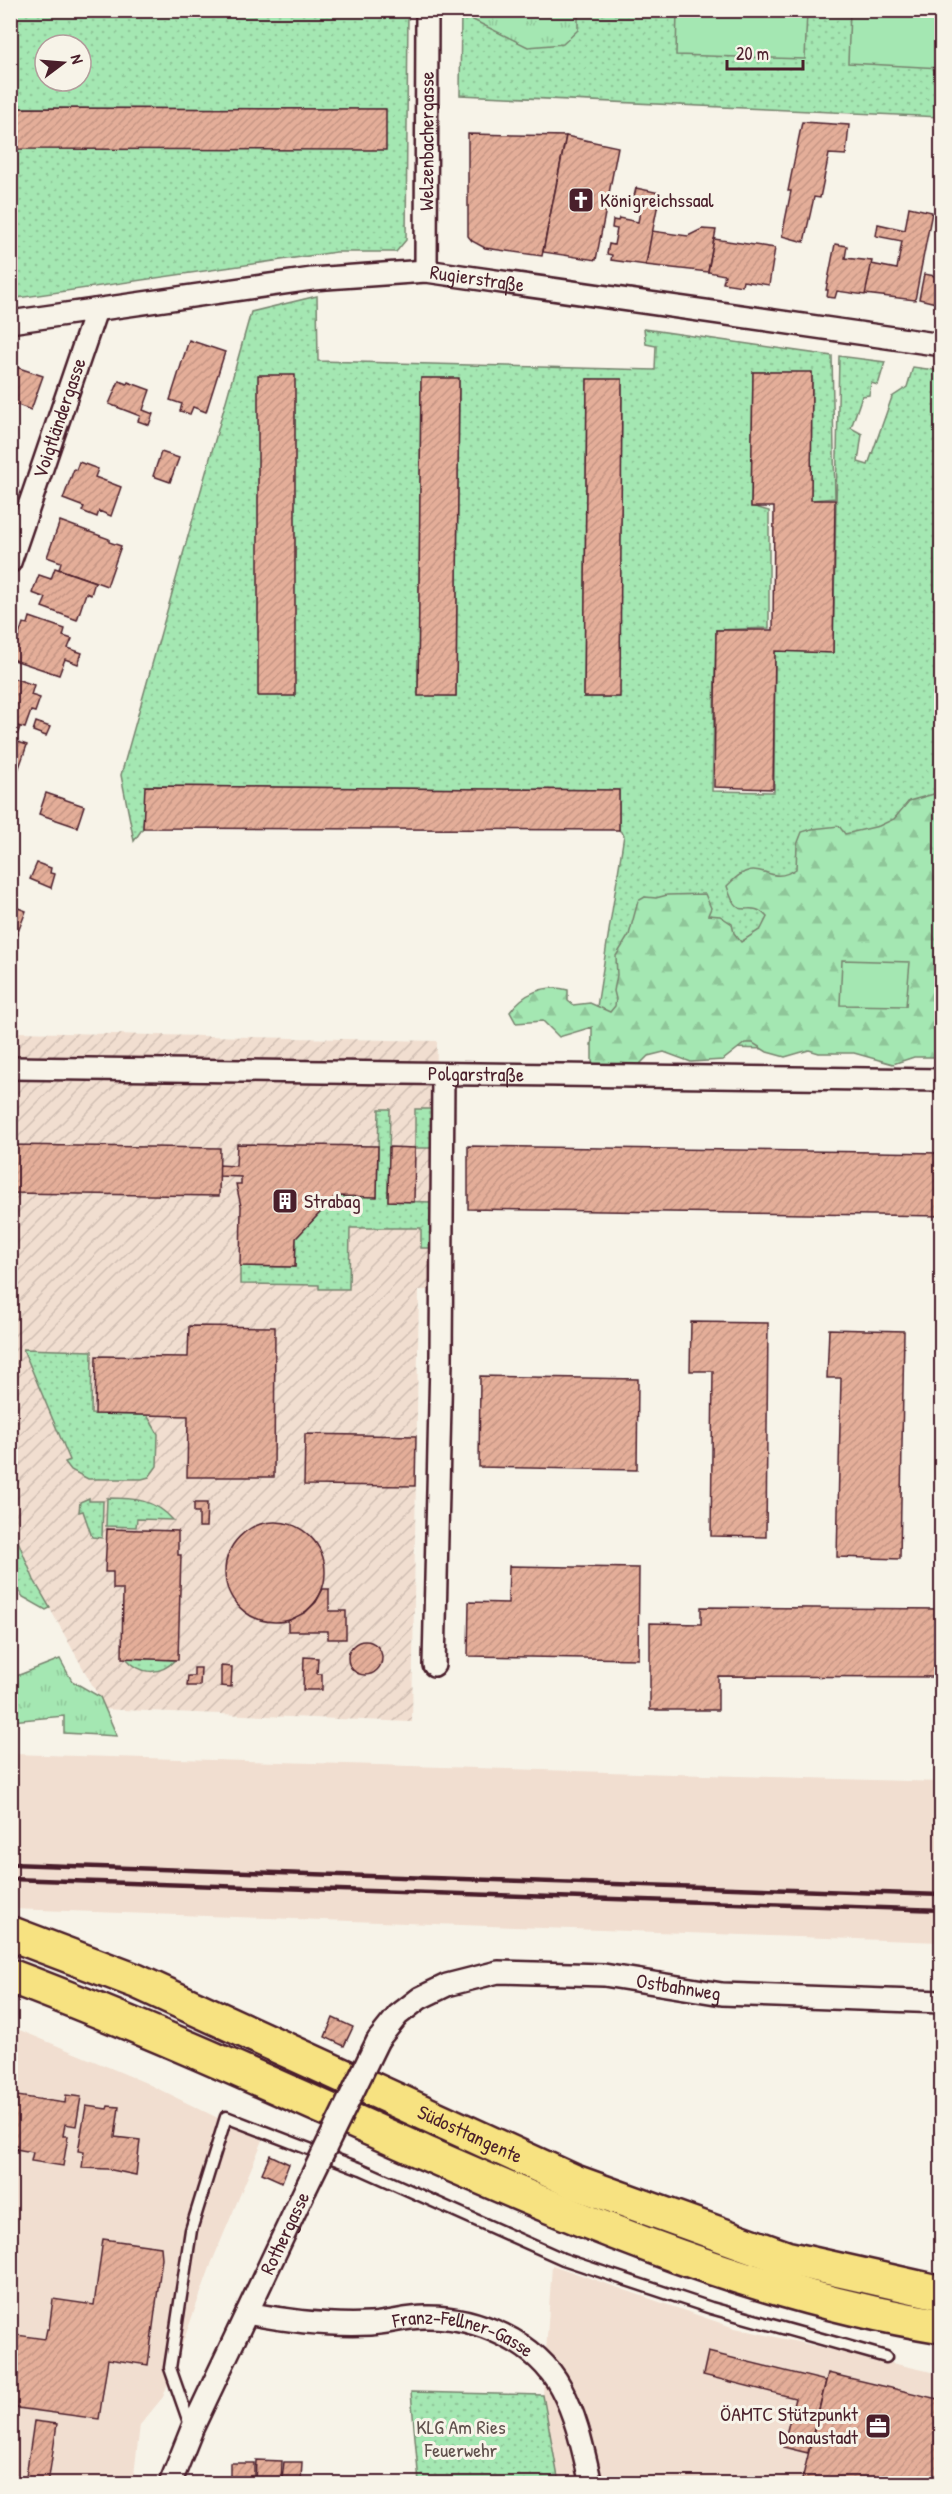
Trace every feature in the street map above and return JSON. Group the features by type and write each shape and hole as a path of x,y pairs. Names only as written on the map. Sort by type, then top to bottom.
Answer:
{"highway":[{"name":"Südosttangente","path":"12,1934 136,1981 575,2182 786,2258 942,2293"},
{"name":"Südosttangente","path":"10,1976 116,2015 590,2225 699,2265 799,2295 942,2326"}],"street":[{"name":"Welzenbachergasse","path":"426,271 427,10"},
{"name":"Rugierstraße","path":"10,322 312,279 426,271 942,345"},
{"name":"Voigtländergasse","path":"10,562 96,310"},
{"name":"Polgarstraße","path":"10,1068 942,1080"},
{"path":"434,1665 441,1360 443,1074"},
{"name":"Ostbahnweg","path":"420,1998 470,1977 498,1972 545,1972 604,1975 722,1994 942,2002"},
{"name":"Rothergasse","path":"171,2484 192,2429 378,2040 398,2015 420,1998"},
{"name":"Franz-Fellner-Gasse","path":"247,2313 311,2323 371,2324 424,2317 462,2319 499,2332 530,2353 560,2385 577,2423 591,2484"}],"lane":[{"path":"192,2429 170,2368 191,2230 226,2117 361,2169 563,2259 711,2308 886,2357"}],"shaded area":[{"path":"16,1032 437,1041 433,1290 419,1290 412,1722 99,1709 99,1697 34,1580 11,1524 10,1035"},
{"path":"11,1754 941,1782 941,1942 11,1909"},
{"path":"10,2026 144,2082 263,2140 212,2262 163,2397 140,2425 133,2483 11,2483"},
{"path":"552,2265 735,2328 941,2374 941,2483 559,2483 543,2395"}],"green space":[{"path":"11,11 408,11 406,240 396,252 336,252 11,299 11,149 386,109 11,108"},
{"path":"461,11 941,11 941,117 460,95"},
{"path":"465,11 572,11 578,17 578,30 563,44 528,47 465,16"},
{"path":"677,11 807,11 805,59 676,55"},
{"path":"850,11 941,11 941,68 848,63"},
{"path":"317,296 318,361 655,370 656,346 646,344 644,329 832,356 835,498 811,500 812,373 753,372 751,506 769,511 769,628 716,630 712,791 774,792 775,651 833,652 839,356 885,362 878,385 871,383 869,395 862,396 851,428 862,434 858,462 868,465 892,397 907,387 913,367 941,371 941,1053 591,1045 624,835 619,830 619,790 146,786 143,828 134,841 121,775 251,312","holes":["421,378 459,379 456,696 418,695","587,379 622,380 619,697 584,697"]},
{"path":"941,792 941,1057 914,1057 893,1064 854,1053 819,1053 809,1050 785,1057 767,1052 753,1043 745,1043 723,1060 691,1062 664,1052 648,1056 637,1067 621,1063 615,1065 612,1072 598,1073 592,1061 592,1027 559,1037 543,1021 516,1023 510,1012 528,995 543,989 559,988 568,990 568,1001 573,1005 590,1003 610,1012 615,1006 616,999 614,991 617,975 616,956 629,935 638,901 645,897 705,894 711,908 708,915 720,916 732,924 734,933 741,942 761,929 767,917 754,909 740,908 731,898 727,886 739,876 756,870 777,875 796,869 797,845 802,832 839,826 845,834 879,826 894,819 909,801"},
{"path":"842,960 910,962 906,1006 840,1005"},
{"path":"379,1109 390,1109 388,1201 434,1202 434,1248 421,1248 421,1228 350,1228 349,1289 319,1289 319,1285 240,1284 240,1266 295,1267 296,1238 336,1196 377,1196"},
{"path":"415,1109 435,1109 435,1148 415,1148"},
{"path":"23,1349 92,1351 91,1414 147,1415 158,1434 157,1466 149,1477 88,1479 71,1470 65,1462 70,1460"},
{"path":"10,1455 18,1482 13,1507 15,1520 11,1521"},
{"path":"89,1498 89,1501 103,1501 102,1538 92,1537 83,1511 79,1512 80,1502"},
{"path":"107,1498 143,1501 159,1508 173,1520 137,1519 136,1527 106,1526"},
{"path":"11,1524 34,1580 50,1608 46,1610 23,1597 11,1580"},
{"path":"126,1658 175,1660 163,1669 150,1671 137,1668"},
{"path":"60,1659 72,1681 100,1697 117,1736 64,1733 64,1716 11,1721 11,1670 14,1677"},
{"name":"KLG Am Ries Feuerwehr","path":"411,2392 543,2395 559,2483 419,2483"}],"building":[{"path":"10,108 386,109 386,150 10,149"},
{"path":"802,122 849,125 846,155 829,154 820,198 814,197 804,242 782,236 791,191 788,191"},
{"path":"468,134 566,136 542,256 485,248 468,236"},
{"name":"Königreichssaal","path":"566,136 618,147 596,260 543,252"},
{"path":"636,188 660,193 646,265 611,260 612,255 607,254 609,244 614,245 617,229 612,228 613,220 618,221 619,218 638,222 641,207 632,205"},
{"path":"909,207 932,212 915,300 865,294 871,264 897,269 902,241 876,236 878,224 905,230"},
{"path":"702,229 716,230 708,272 646,265 652,231 688,236"},
{"path":"714,239 775,248 769,285 743,281 742,286 723,283 725,275 708,272"},
{"path":"835,244 847,246 845,258 872,261 865,295 837,291 835,298 827,297 828,290 826,290"},
{"path":"924,274 941,277 936,303 919,299"},
{"path":"189,340 225,352 206,412 193,407 190,414 180,411 182,404 170,400"},
{"path":"10,365 43,376 31,410 15,404 12,414 10,413"},
{"path":"753,372 812,372 811,500 835,500 833,653 775,651 773,789 714,787 716,630 773,630 774,507 751,507"},
{"path":"258,375 295,375 295,696 258,696"},
{"path":"421,378 459,378 456,696 418,696"},
{"path":"587,379 622,379 620,697 584,697"},
{"path":"119,381 150,390 143,410 153,414 149,425 138,421 140,416 109,404"},
{"path":"161,452 179,458 170,482 153,476"},
{"path":"79,462 98,469 95,477 121,487 111,516 99,511 97,517 82,511 84,507 63,499 74,469 76,470"},
{"path":"60,521 109,539 109,542 121,546 107,586 59,569 61,562 47,557"},
{"path":"55,568 95,582 91,595 86,593 77,620 42,607 46,598 32,593 39,575 51,579"},
{"path":"30,617 65,629 63,636 72,639 68,648 82,653 78,664 65,659 59,675 11,659 23,623 28,624"},
{"path":"10,677 34,685 31,695 40,698 35,712 31,711 25,728 10,724"},
{"path":"36,722 50,727 46,736 33,731"},
{"path":"10,724 20,727 15,741 27,745 15,779 10,777"},
{"path":"145,786 619,790 619,830 143,828"},
{"path":"46,793 84,806 77,827 39,814"},
{"path":"37,863 51,868 50,873 55,874 51,888 30,879"},
{"path":"10,905 26,911 13,945 10,944"},
{"name":"Strabag","path":"237,1144 378,1146 377,1197 336,1196 296,1238 295,1267 240,1266 241,1206 236,1184 241,1184 241,1177 219,1176 219,1165 236,1166"},
{"path":"10,1145 220,1148 219,1196 10,1193"},
{"path":"468,1146 942,1153 942,1216 468,1209"},
{"path":"389,1147 415,1148 414,1202 388,1201"},
{"path":"691,1322 768,1323 766,1537 711,1536 713,1371 690,1371"},
{"path":"189,1326 275,1327 274,1477 187,1477 188,1416 95,1414 96,1356 188,1357"},
{"path":"829,1329 904,1331 900,1559 837,1557 841,1378 827,1378"},
{"path":"480,1376 638,1379 637,1470 479,1467"},
{"path":"305,1434 416,1436 415,1486 304,1485"},
{"path":"194,1503 207,1503 206,1527 199,1527 199,1512 194,1512"},
{"path":"275,1522 303,1530 317,1544 325,1572 317,1600 303,1614 275,1622 247,1614 233,1600 225,1572 233,1544 247,1530"},
{"path":"107,1529 178,1531 178,1555 181,1555 178,1660 122,1658 123,1589 113,1589 113,1572 105,1572"},
{"path":"509,1566 639,1568 638,1659 468,1656 469,1602 508,1603"},
{"path":"323,1589 329,1589 329,1611 346,1611 346,1639 328,1639 328,1631 288,1631 288,1621 306,1612 316,1602"},
{"path":"701,1607 942,1609 942,1677 718,1676 718,1710 650,1710 650,1623 701,1624"},
{"path":"365,1641 377,1646 382,1658 377,1670 365,1675 353,1670 348,1658 353,1646"},
{"path":"304,1657 318,1658 317,1674 322,1674 322,1690 303,1690"},
{"path":"221,1666 232,1667 231,1687 221,1686"},
{"path":"194,1668 201,1668 200,1686 187,1686 188,1676 194,1676"},
{"path":"333,2018 353,2027 344,2046 325,2037"},
{"path":"10,2095 65,2103 66,2095 81,2097 76,2126 65,2124 63,2136 68,2136 63,2166 31,2161 33,2152 10,2148"},
{"path":"86,2106 107,2109 108,2106 119,2107 115,2137 140,2140 136,2175 107,2169 82,2168 84,2152 78,2151"},
{"path":"270,2155 289,2164 282,2182 262,2173"},
{"path":"103,2239 161,2247 162,2258 148,2365 108,2359 99,2419 10,2407 10,2334 45,2339 47,2329 49,2329 53,2299 94,2305"},
{"path":"708,2352 826,2381 808,2453 783,2447 795,2398 703,2375"},
{"name":"ÖAMTC Stützpunkt Donaustadt","path":"828,2373 942,2400 942,2484 801,2484"},
{"path":"34,2421 57,2424 48,2484 25,2484"},
{"path":"256,2460 282,2461 281,2484 255,2484"},
{"path":"284,2462 302,2462 301,2481 282,2480"},
{"path":"230,2463 254,2463 254,2484 230,2484"}],"railway":[{"path":"10,1864 942,1895"},
{"path":"10,1879 942,1910"}],"place":[{"name":"Königreichssaal","path":"581,200"},
{"name":"Strabag","path":"285,1201"},
{"name":"ÖAMTC Stützpunkt Donaustadt","path":"878,2426"}]}
